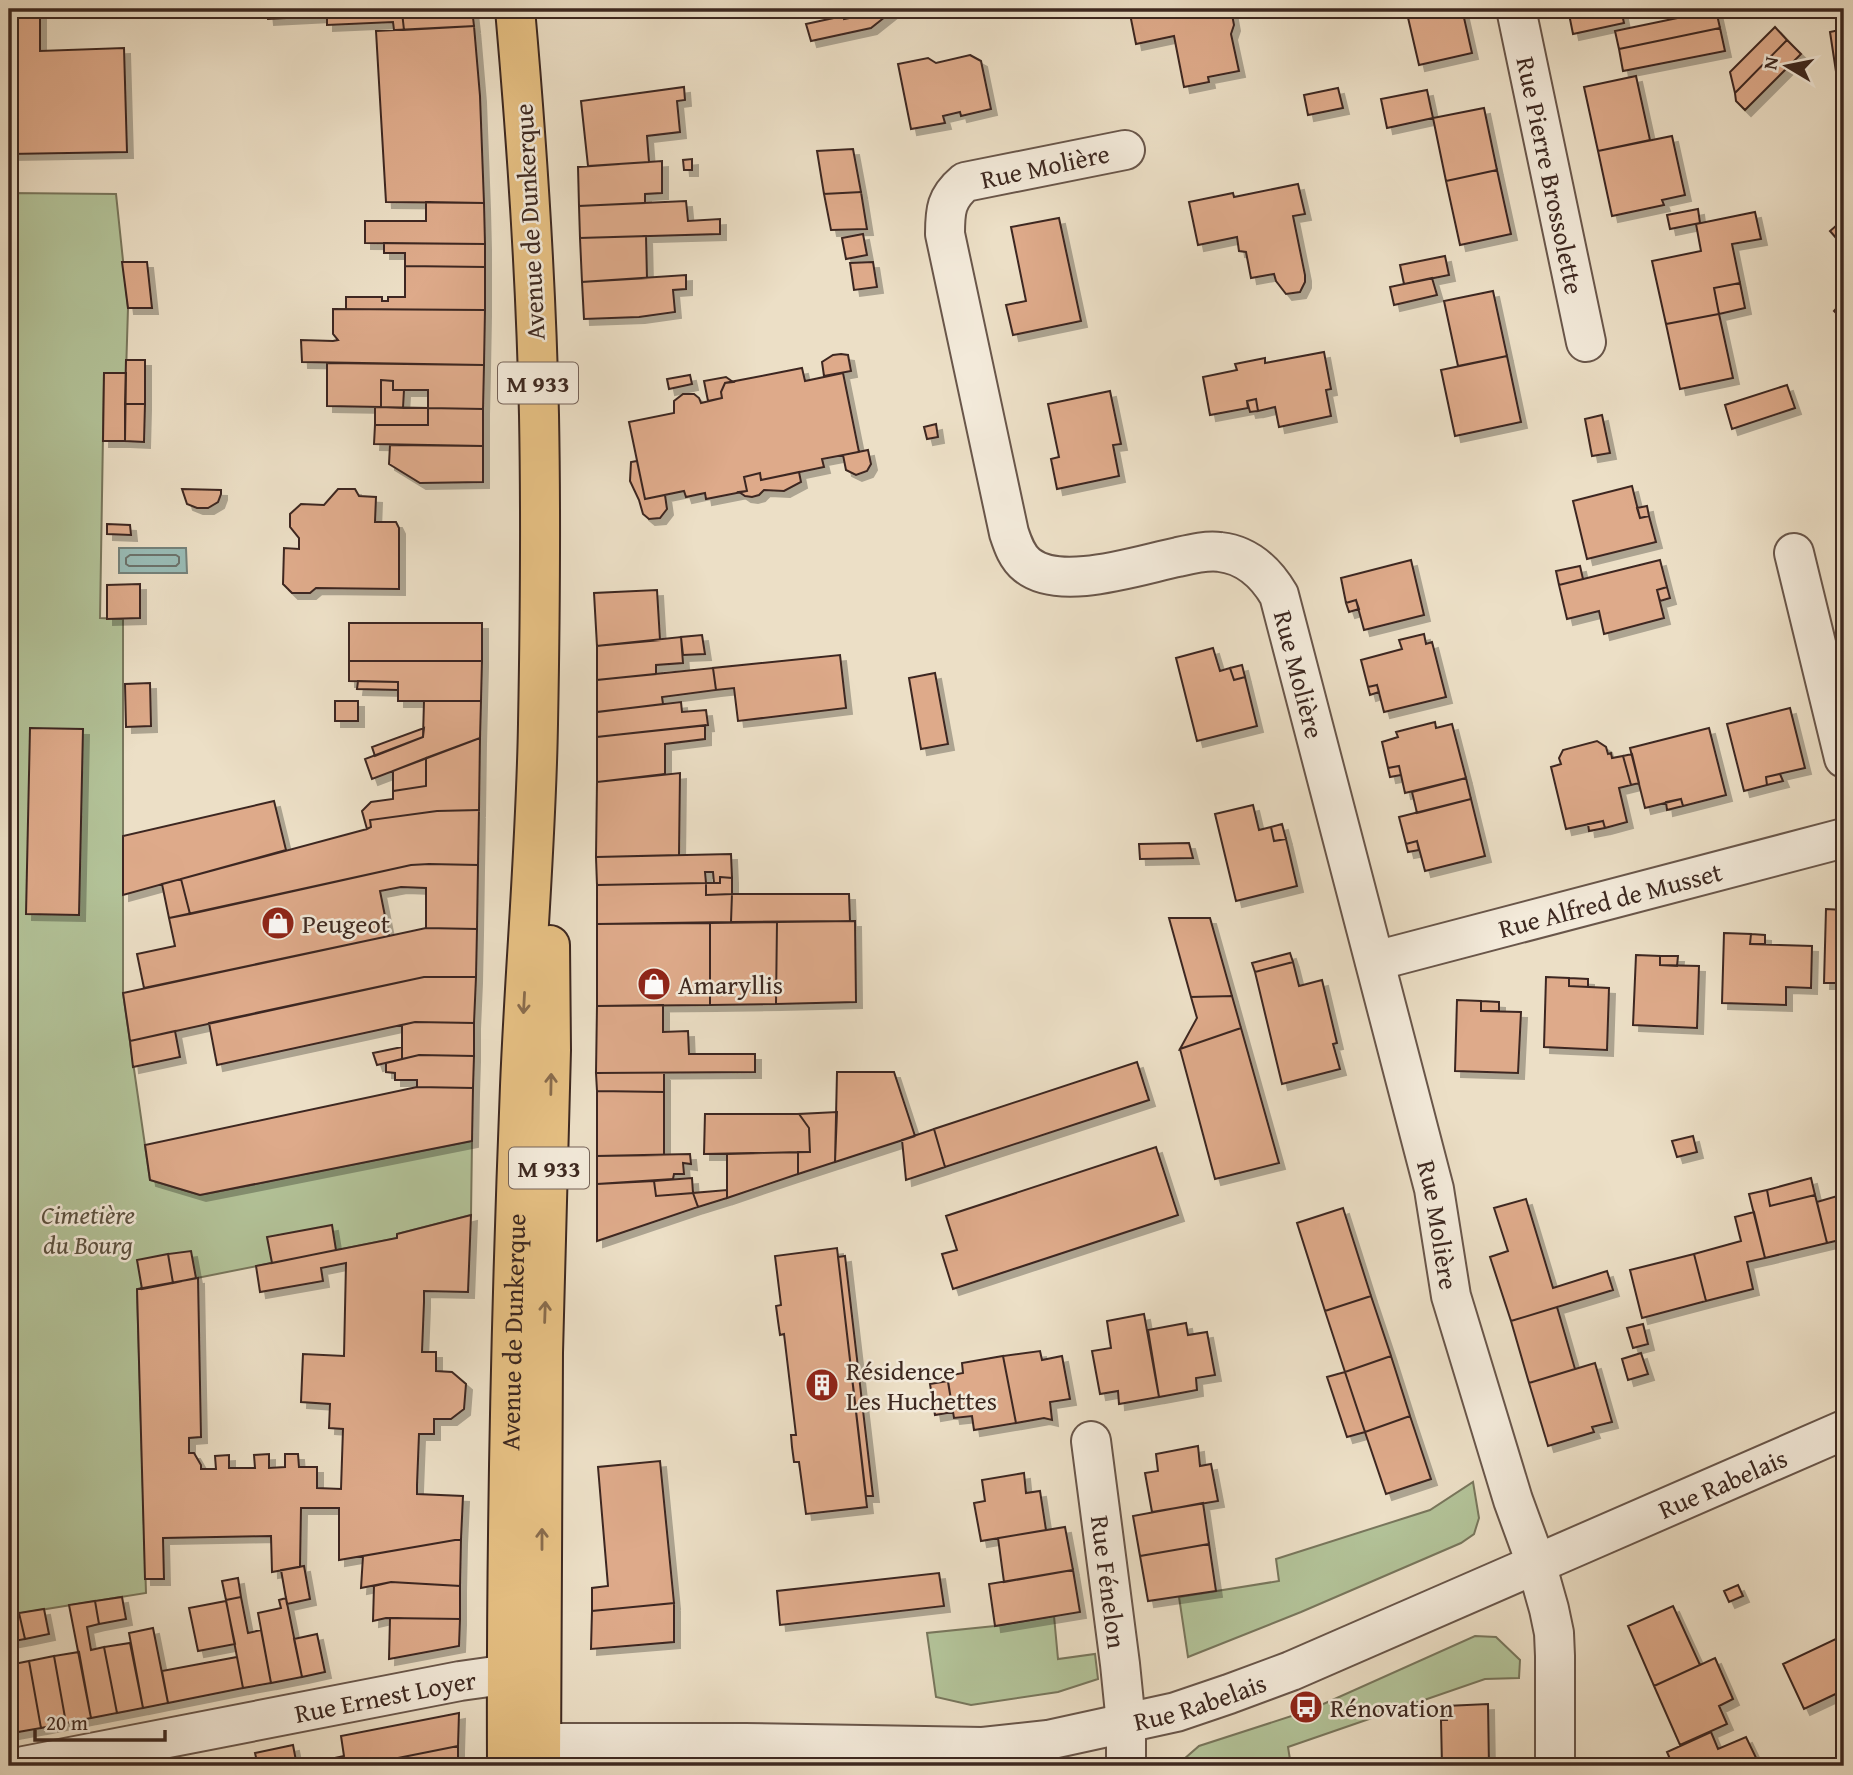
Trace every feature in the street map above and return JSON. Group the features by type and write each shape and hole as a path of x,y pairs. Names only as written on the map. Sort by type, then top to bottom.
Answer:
{"main road":[{"name":"Avenue de Dunkerque","path":"515,9 528,168 538,404 538,729 515,1242 524,1755"}],"street":[{"name":"Rue Pierre Brossolette","path":"1516,9 1587,342"},
{"name":"Rue Molière","path":"1125,150 965,182 948,201 945,234 1009,533 1016,553 1027,565 1042,574 1082,578 1195,553 1219,552 1239,557 1254,565 1279,595 1434,1189 1451,1296 1549,1609 1554,1633 1555,1766"},
{"path":"1794,553 1844,758"},
{"name":"Rue Alfred de Musset","path":"1375,961 1844,838"},
{"name":"Rue Rabelais","path":"524,1755 746,1755 983,1747 1048,1740 1176,1712 1291,1671 1844,1430"},
{"name":"Rue Fénelon","path":"1091,1441 1120,1664 1126,1723 1126,1766"},
{"name":"Rue Ernest Loyer","path":"24,1766 460,1681 524,1672"}],"green space":[{"name":"Cimetière du Bourg","path":"9,193 116,194 128,308 126,373 104,374 100,618 123,619 123,993 150,1180 200,1195 472,1141 471,1215 397,1234 397,1238 137,1290 146,1593 9,1615"},
{"path":"1473,1482 1479,1518 1474,1534 1461,1543 1188,1657 1179,1597 1279,1581 1276,1559 1430,1510"},
{"path":"1054,1616 1058,1659 1095,1654 1098,1679 1058,1692 971,1705 936,1697 927,1633"},
{"path":"1475,1636 1496,1637 1520,1660 1519,1678 1485,1679 1288,1747 1291,1766 1176,1766 1199,1746 1310,1710"}],"water":[{"path":"119,548 186,548 187,573 119,573"}],"building":[{"path":"9,9 40,9 40,51 124,48 127,152 9,154"},
{"path":"267,9 472,9 474,26 404,30 402,12 268,19"},
{"path":"895,9 871,28 811,41 806,24 843,16 844,19"},
{"path":"1129,9 1231,9 1234,25 1231,34 1239,71 1208,77 1209,82 1184,87 1174,36 1136,44"},
{"path":"1406,9 1462,9 1472,53 1419,65"},
{"path":"1568,9 1621,9 1624,23 1573,34"},
{"path":"1716,10 1720,28 1619,49 1615,31"},
{"path":"402,12 404,30 394,30 393,22 327,25 327,16"},
{"path":"474,26 484,203 386,202 376,31"},
{"path":"1775,27 1787,40 1735,93 1730,72"},
{"path":"1720,28 1725,51 1623,71 1619,49"},
{"path":"1844,29 1844,97 1840,98 1830,32"},
{"path":"1787,40 1801,54 1745,110 1736,101 1735,93"},
{"path":"970,55 981,61 991,109 961,116 960,112 943,116 945,123 911,129 898,64 928,58 936,63"},
{"path":"1636,76 1650,140 1598,151 1584,87"},
{"path":"684,87 685,100 677,101 680,132 647,136 649,162 588,166 581,101"},
{"path":"1338,88 1343,108 1308,115 1304,95"},
{"path":"1427,90 1433,118 1387,128 1381,99"},
{"path":"1484,108 1497,170 1446,181 1433,118"},
{"path":"1672,136 1685,195 1662,200 1664,205 1612,216 1598,151"},
{"path":"853,149 861,192 824,194 817,151"},
{"path":"692,159 692,170 684,170 683,160"},
{"path":"662,161 662,193 645,194 645,203 579,206 578,167"},
{"path":"1497,170 1511,234 1460,245 1446,181"},
{"path":"1298,184 1305,214 1293,216 1305,275 1300,292 1286,294 1274,274 1251,278 1246,252 1239,251 1237,237 1198,245 1189,202 1233,193 1234,197"},
{"path":"861,192 867,229 831,230 824,194"},
{"path":"686,201 688,221 720,219 720,234 580,238 579,206"},
{"path":"426,202 484,203 485,244 365,243 365,221 426,221"},
{"path":"1698,209 1700,223 1670,229 1667,215"},
{"path":"1755,212 1761,239 1732,244 1740,283 1714,288 1719,314 1666,324 1652,261 1701,251 1696,224"},
{"path":"1059,218 1081,321 1013,335 1006,305 1026,301 1011,227"},
{"path":"1844,219 1844,247 1830,231"},
{"path":"863,234 867,255 846,259 842,238"},
{"path":"646,236 647,278 582,282 580,238"},
{"path":"384,243 485,244 485,267 405,266 405,253 384,253"},
{"path":"1445,256 1449,275 1404,284 1400,265"},
{"path":"122,262 147,262 152,308 128,308"},
{"path":"873,262 877,287 854,290 850,263"},
{"path":"405,266 485,267 485,310 346,309 346,297 382,297 382,301 388,301 388,297 405,297"},
{"path":"686,275 686,289 673,290 675,312 639,317 584,319 582,282"},
{"path":"1432,278 1437,295 1394,305 1390,287"},
{"path":"1740,283 1745,308 1719,314 1714,288"},
{"path":"1493,291 1507,356 1458,366 1444,301"},
{"path":"1844,300 1844,321 1834,311"},
{"path":"333,309 485,310 484,365 302,362 301,340 338,340 333,334"},
{"path":"1719,314 1733,378 1680,389 1666,324"},
{"path":"1324,352 1331,389 1326,390 1331,416 1279,427 1275,407 1258,411 1256,399 1247,401 1248,408 1210,415 1203,377 1237,370 1235,364 1265,358 1265,363"},
{"path":"833,355 848,355 851,371 824,376 822,362"},
{"path":"1507,356 1521,422 1455,436 1441,370"},
{"path":"126,360 145,360 145,404 125,404"},
{"path":"327,363 484,365 483,409 428,408 428,390 393,390 393,381 381,380 381,407 327,406"},
{"path":"802,368 805,381 843,373 859,452 822,459 824,467 761,480 760,473 744,477 747,491 706,499 705,493 686,497 684,491 645,499 629,422 674,413 674,401 683,394 694,394 701,403 722,398 721,392 725,383"},
{"path":"104,373 126,373 125,441 103,441"},
{"path":"690,375 692,384 669,389 667,379"},
{"path":"726,377 733,382 725,383 721,392 722,398 708,401 704,381"},
{"path":"381,380 393,381 393,390 404,390 403,408 381,407"},
{"path":"1787,385 1795,408 1732,429 1725,405"},
{"path":"1110,391 1121,444 1113,445 1119,476 1057,489 1051,459 1059,457 1048,404"},
{"path":"1256,399 1258,411 1250,412 1247,401"},
{"path":"125,404 145,404 144,442 125,441"},
{"path":"375,407 428,408 428,425 375,425"},
{"path":"428,408 483,409 483,446 374,444 375,425 428,425"},
{"path":"1602,415 1610,453 1592,456 1585,419"},
{"path":"936,424 938,437 927,439 924,427"},
{"path":"390,445 483,446 483,482 420,483 389,464"},
{"path":"868,450 871,464 867,471 856,475 846,470 843,455"},
{"path":"637,461 645,499 665,495 667,509 660,518 649,519 643,514 630,481 631,462"},
{"path":"799,472 801,482 784,491 764,490 752,497 739,492 747,491 744,477 760,473 761,480"},
{"path":"1632,486 1640,518 1649,516 1656,542 1587,559 1573,501"},
{"path":"182,489 221,490 221,494 218,502 208,508 197,508 187,504"},
{"path":"338,489 355,489 359,496 376,497 375,522 396,522 399,528 399,589 316,588 310,593 292,593 283,584 284,548 299,549 299,538 290,527 290,514 301,504 324,505"},
{"path":"1647,506 1649,516 1640,518 1637,508"},
{"path":"107,524 130,525 131,535 107,534"},
{"path":"1411,560 1424,615 1364,630 1356,600 1346,603 1341,578"},
{"path":"1660,560 1667,587 1657,590 1664,618 1604,634 1599,611 1567,619 1559,585"},
{"path":"1580,566 1583,579 1559,585 1556,571"},
{"path":"140,584 140,618 107,619 107,585"},
{"path":"1667,587 1670,598 1660,601 1657,590"},
{"path":"657,590 660,640 597,646 594,593"},
{"path":"1356,600 1359,609 1349,612 1346,603"},
{"path":"349,623 482,623 482,661 349,661"},
{"path":"1424,634 1426,644 1432,642 1446,697 1384,712 1377,685 1368,687 1361,660 1402,649 1399,640"},
{"path":"702,635 705,654 683,655 681,637"},
{"path":"681,637 683,663 656,665 656,674 597,680 597,646"},
{"path":"1213,648 1220,671 1230,668 1234,680 1245,677 1257,726 1197,741 1176,658"},
{"path":"840,655 846,708 738,721 734,688 716,690 713,668"},
{"path":"349,661 482,661 481,701 398,701 398,682 349,681"},
{"path":"1242,665 1245,677 1234,680 1230,668"},
{"path":"713,668 716,690 662,697 663,704 597,712 597,680"},
{"path":"935,673 948,744 921,749 909,678"},
{"path":"358,681 398,682 398,690 357,689"},
{"path":"150,683 151,726 126,727 125,684"},
{"path":"1377,685 1379,692 1370,695 1368,687"},
{"path":"335,701 358,701 358,721 335,721"},
{"path":"424,701 481,701 480,738 372,779 365,759 423,737"},
{"path":"681,702 682,712 706,710 708,725 597,737 597,712"},
{"path":"1790,708 1805,768 1766,777 1767,785 1744,791 1727,724"},
{"path":"1435,722 1436,728 1452,724 1466,778 1405,793 1399,766 1388,768 1382,742 1398,737 1396,732"},
{"path":"705,725 705,739 665,744 665,774 597,782 597,737"},
{"path":"30,728 83,729 79,915 26,914"},
{"path":"424,728 423,737 375,756 372,747"},
{"path":"1709,728 1726,795 1683,806 1681,799 1645,808 1630,748"},
{"path":"480,738 479,810 437,811 370,820 371,827 367,829 362,811 371,802 393,799 393,791 426,786 426,758"},
{"path":"1597,741 1606,747 1612,758 1623,756 1631,785 1619,788 1627,822 1605,828 1603,821 1566,829 1551,767 1561,764 1559,758 1563,750"},
{"path":"1632,754 1639,783 1631,785 1623,756"},
{"path":"426,758 426,786 393,791 393,771"},
{"path":"1399,766 1401,775 1390,777 1388,768"},
{"path":"680,773 679,855 596,857 597,782"},
{"path":"1780,774 1783,781 1767,785 1766,777"},
{"path":"1466,778 1471,799 1417,813 1412,792"},
{"path":"1471,799 1485,856 1425,871 1417,841 1406,844 1399,817"},
{"path":"1681,799 1683,806 1667,810 1666,802"},
{"path":"274,801 286,850 123,895 123,836"},
{"path":"1253,805 1259,830 1271,827 1274,841 1286,839 1297,886 1236,901 1215,814"},
{"path":"479,810 478,865 411,865 190,914 181,879 367,829 371,827 370,820 437,811"},
{"path":"1603,821 1605,828 1589,831 1588,824"},
{"path":"1282,824 1286,839 1274,841 1271,827"},
{"path":"1417,841 1419,850 1408,852 1406,844"},
{"path":"1189,843 1193,858 1140,859 1139,844"},
{"path":"731,854 732,878 720,877 720,883 714,883 713,872 705,872 706,883 597,885 596,857"},
{"name":"Peugeot","path":"411,865 478,865 477,929 426,928 426,888 401,887 380,891 389,936 144,988 137,954 175,946 169,918"},
{"path":"720,877 732,878 732,894 706,895 706,883 720,883"},
{"path":"181,879 190,914 169,918 162,884"},
{"path":"706,883 706,895 732,894 731,922 597,924 597,885"},
{"path":"732,894 849,894 850,921 731,922"},
{"path":"1826,909 1844,910 1844,983 1824,983"},
{"path":"1169,918 1210,918 1232,996 1191,997"},
{"path":"855,921 856,1002 776,1004 777,922"},
{"path":"777,922 776,1004 710,1005 710,923"},
{"name":"Amaryllis","path":"710,923 710,1005 597,1006 597,924"},
{"path":"426,928 477,929 476,977 424,977 130,1041 123,993"},
{"path":"1724,933 1751,934 1750,944 1812,946 1811,988 1786,987 1786,1005 1722,1003"},
{"path":"1751,934 1765,935 1765,944 1750,944"},
{"path":"1290,953 1293,962 1255,972 1252,963"},
{"path":"1636,955 1660,956 1660,965 1699,966 1697,1028 1633,1025"},
{"path":"1660,956 1678,956 1677,966 1660,965"},
{"path":"1293,962 1299,986 1322,980 1337,1043 1333,1044 1340,1069 1282,1084 1255,972"},
{"path":"424,977 476,977 474,1023 415,1022 217,1065 209,1023"},
{"path":"1546,977 1569,978 1569,986 1609,988 1607,1050 1544,1047"},
{"path":"1569,978 1588,979 1588,987 1569,986"},
{"path":"1232,996 1241,1028 1180,1049 1197,1018 1191,997"},
{"path":"1457,1000 1481,1001 1481,1011 1521,1012 1518,1073 1455,1071"},
{"path":"1481,1001 1499,1002 1499,1011 1481,1011"},
{"path":"663,1005 663,1032 688,1031 689,1054 755,1054 755,1072 596,1073 597,1006"},
{"path":"415,1022 474,1023 474,1056 419,1055 402,1059 402,1025"},
{"path":"1241,1028 1279,1163 1215,1179 1180,1049"},
{"path":"175,1031 180,1057 133,1067 130,1041"},
{"path":"402,1047 402,1059 377,1065 373,1053"},
{"path":"419,1055 474,1056 473,1088 417,1087 417,1080 395,1080 395,1073 386,1072 386,1063"},
{"path":"1137,1062 1149,1100 945,1167 934,1129"},
{"path":"837,1072 894,1072 915,1136 835,1162"},
{"path":"596,1073 664,1073 664,1092 597,1091"},
{"path":"417,1087 473,1088 472,1141 200,1195 150,1180 145,1145"},
{"path":"597,1091 664,1092 664,1155 597,1156"},
{"path":"837,1112 835,1162 798,1174 798,1152 810,1152 809,1128 799,1114"},
{"path":"705,1114 799,1114 809,1128 810,1152 704,1154"},
{"path":"934,1129 945,1167 906,1180 902,1140"},
{"path":"1693,1136 1697,1152 1677,1157 1672,1141"},
{"path":"1156,1147 1178,1215 953,1289 942,1254 957,1250 946,1216"},
{"path":"798,1152 798,1174 727,1198 727,1154"},
{"path":"690,1154 691,1164 683,1163 684,1174 674,1174 673,1179 597,1184 597,1156"},
{"path":"692,1178 693,1193 656,1196 654,1181"},
{"path":"1811,1178 1815,1195 1770,1206 1767,1190"},
{"path":"654,1181 656,1196 693,1193 698,1207 597,1241 597,1184"},
{"path":"727,1190 727,1198 698,1207 693,1193"},
{"path":"1767,1190 1770,1206 1815,1195 1827,1243 1765,1258 1749,1194"},
{"path":"1844,1194 1844,1239 1827,1243 1817,1202"},
{"path":"1526,1199 1553,1288 1607,1271 1613,1290 1511,1321 1490,1257 1508,1251 1494,1208"},
{"path":"1343,1208 1371,1296 1325,1311 1297,1223"},
{"path":"1754,1212 1765,1258 1747,1262 1753,1289 1706,1301 1694,1254 1741,1241 1735,1217"},
{"path":"471,1215 468,1292 424,1291 422,1352 436,1352 436,1371 452,1372 466,1384 464,1409 451,1419 434,1419 434,1434 419,1434 417,1485 417,1494 463,1496 461,1539 339,1560 339,1508 301,1508 300,1567 272,1572 271,1536 163,1538 164,1579 145,1579 137,1289 198,1278 201,1437 189,1438 189,1453 194,1453 201,1469 216,1469 215,1456 229,1455 229,1468 255,1468 254,1455 269,1454 269,1468 285,1467 285,1454 298,1454 299,1467 317,1467 317,1488 341,1489 343,1429 329,1428 330,1404 301,1402 303,1354 344,1356 346,1263 321,1268 323,1281 260,1292 256,1266 397,1238 397,1234"},
{"path":"332,1225 336,1250 272,1263 267,1237"},
{"name":"Résidence Les Huchettes","path":"837,1248 867,1507 806,1514 799,1462 794,1462 792,1447 791,1435 796,1435 784,1334 780,1335 776,1306 781,1305 775,1256"},
{"path":"191,1251 196,1278 173,1283 168,1254"},
{"path":"168,1254 173,1283 142,1289 137,1260"},
{"path":"1694,1254 1706,1301 1642,1318 1630,1270"},
{"path":"845,1256 873,1496 866,1496 838,1257"},
{"path":"1371,1296 1391,1356 1345,1372 1325,1311"},
{"path":"1557,1307 1575,1369 1529,1383 1511,1321"},
{"path":"1144,1314 1159,1397 1119,1404 1118,1391 1100,1394 1092,1351 1111,1348 1107,1321"},
{"path":"1186,1323 1188,1335 1207,1332 1215,1375 1196,1378 1197,1390 1159,1397 1148,1330"},
{"path":"1643,1324 1648,1344 1633,1348 1627,1328"},
{"path":"1040,1351 1042,1360 1062,1356 1070,1399 1050,1402 1052,1420 1044,1418 1016,1423 1003,1356"},
{"path":"1641,1353 1648,1374 1628,1380 1622,1359"},
{"path":"1003,1356 1016,1423 974,1430 972,1416 954,1418 947,1376 963,1373 962,1363"},
{"path":"1391,1356 1410,1416 1365,1432 1345,1372"},
{"path":"1595,1363 1612,1422 1592,1427 1594,1432 1548,1446 1529,1383"},
{"path":"1345,1372 1365,1432 1347,1437 1327,1377"},
{"path":"948,1381 953,1412 935,1415 930,1384"},
{"path":"1410,1416 1431,1479 1386,1494 1365,1432"},
{"path":"1198,1446 1200,1466 1211,1464 1218,1501 1152,1512 1145,1473 1158,1471 1156,1454"},
{"path":"660,1461 674,1603 592,1611 592,1588 608,1586 598,1467"},
{"path":"1024,1473 1026,1493 1040,1491 1046,1530 981,1541 974,1503 985,1501 982,1480"},
{"path":"1203,1503 1209,1544 1140,1556 1133,1516"},
{"path":"1065,1527 1073,1570 1004,1582 998,1538"},
{"path":"461,1539 460,1586 391,1582 361,1588 363,1556"},
{"path":"1209,1544 1216,1591 1148,1601 1140,1556"},
{"path":"304,1566 310,1599 287,1604 281,1570"},
{"path":"1073,1570 1080,1612 995,1626 989,1584"},
{"path":"939,1573 944,1606 780,1625 777,1591"},
{"path":"238,1578 241,1597 226,1600 222,1581"},
{"path":"391,1582 460,1586 460,1619 386,1618 373,1621 374,1586"},
{"path":"1738,1585 1743,1596 1729,1602 1724,1591"},
{"path":"122,1597 126,1619 99,1624 95,1601"},
{"path":"241,1597 248,1633 261,1630 271,1683 243,1688 226,1600"},
{"path":"286,1598 302,1677 271,1683 258,1613 281,1608 279,1600"},
{"path":"95,1601 99,1624 87,1627 91,1650 104,1647 117,1713 91,1718 69,1605"},
{"path":"226,1601 235,1644 198,1651 189,1608"},
{"path":"674,1603 674,1642 591,1649 592,1611"},
{"path":"1673,1606 1700,1665 1654,1686 1628,1626"},
{"path":"44,1609 49,1634 25,1639 19,1613"},
{"path":"19,1613 25,1639 9,1642 9,1615"},
{"path":"390,1618 460,1619 459,1646 389,1659"},
{"path":"153,1628 168,1703 143,1708 129,1633"},
{"path":"317,1634 325,1672 302,1677 294,1639"},
{"path":"1842,1636 1844,1690 1804,1709 1783,1664"},
{"path":"130,1643 143,1708 117,1713 104,1647"},
{"path":"79,1652 91,1718 66,1723 54,1656"},
{"path":"54,1656 66,1723 41,1728 29,1661"},
{"path":"237,1657 243,1688 168,1703 162,1671"},
{"path":"1715,1658 1733,1699 1719,1706 1727,1724 1680,1745 1654,1686"},
{"path":"29,1661 41,1728 18,1732 9,1688 9,1665"},
{"path":"9,1688 18,1732 9,1734"},
{"path":"1488,1704 1489,1766 1442,1766 1441,1720 1447,1720 1446,1706"},
{"path":"459,1713 458,1746 358,1766 331,1766 330,1759 344,1756 341,1736"},
{"path":"1711,1732 1718,1749 1746,1737 1760,1766 1673,1766 1667,1752"},
{"path":"293,1745 297,1766 258,1766 255,1753"},
{"path":"458,1746 458,1766 358,1766"}],"place":[{"name":"Peugeot","path":"278,923"},
{"name":"Amaryllis","path":"654,984"},
{"name":"Résidence Les Huchettes","path":"822,1385"},
{"name":"Rénovation","path":"1306,1707"}]}
